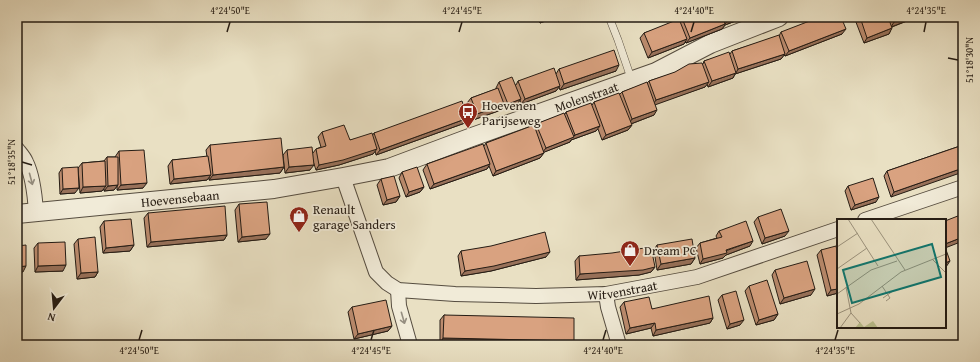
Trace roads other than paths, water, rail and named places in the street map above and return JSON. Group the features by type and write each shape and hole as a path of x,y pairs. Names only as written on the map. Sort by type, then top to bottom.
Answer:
{"street":[{"name":"Molenstraat","path":"343,178 388,168 632,81 656,72 710,44 779,17"},
{"path":"17,149 27,163 32,181 36,212"},
{"name":"Hoevensebaan","path":"17,214 274,189 343,178"},
{"path":"343,178 376,272 387,283 398,290 399,306 410,345"},
{"path":"868,219 963,187"},
{"name":"Witvenstraat","path":"398,290 456,294 536,296 606,294 697,277 837,229"},
{"path":"606,294 608,307 619,345"}],"lane":[{"path":"609,17 632,81"}],"place":[{"name":"Hoevenen Parijseweg","path":"468,129"},
{"name":"Renault garage Sanders","path":"299,233"},
{"name":"Dream PC","path":"630,267"}]}
